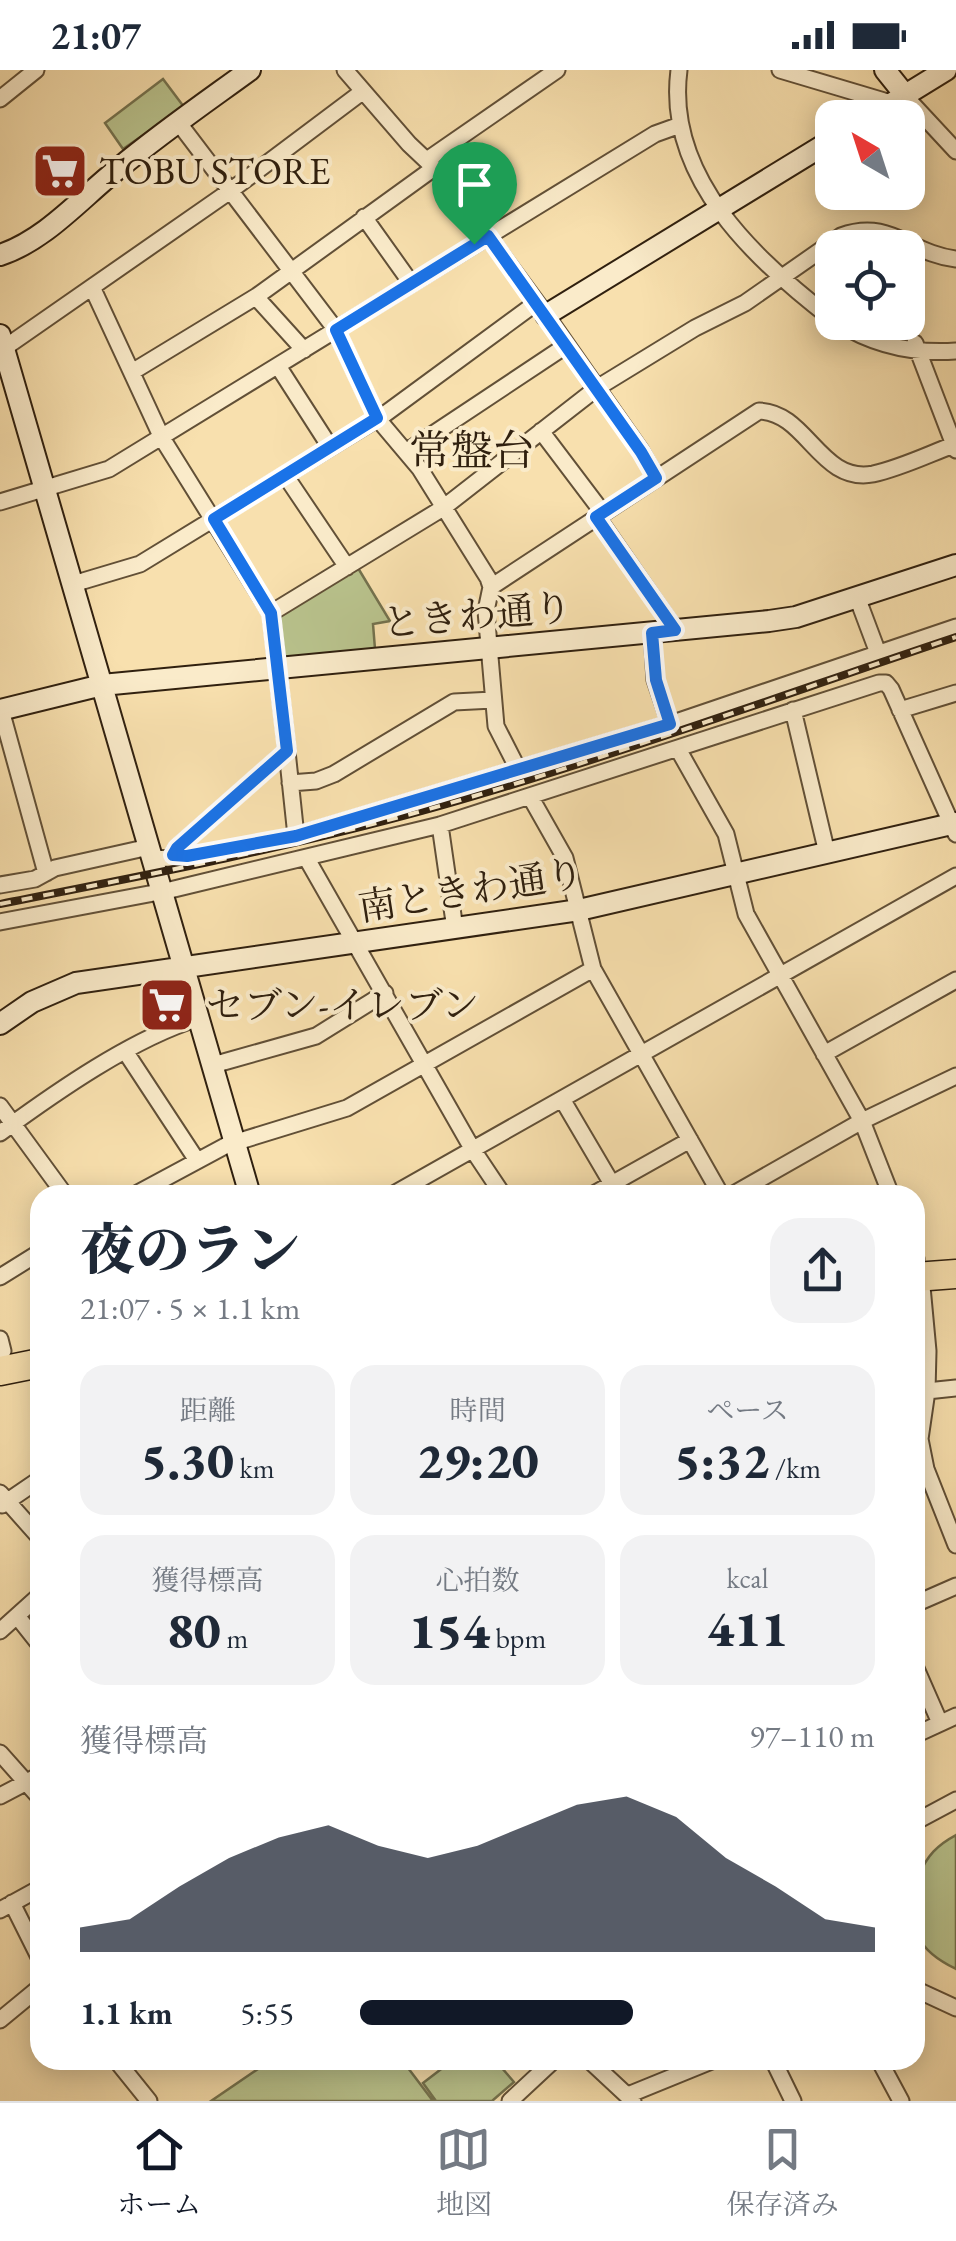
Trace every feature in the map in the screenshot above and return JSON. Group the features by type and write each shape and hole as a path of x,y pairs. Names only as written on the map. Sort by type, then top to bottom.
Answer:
{"highway":[{"path":"925,1264 956,1256"},
{"path":"925,1268 956,1274"},
{"path":"1,1353 30,1348"},
{"path":"1,1353 30,1360"}],"street":[{"path":"0,99 36,70"},
{"path":"0,255 47,228 178,122 250,70"},
{"path":"345,70 445,178 541,309 656,478"},
{"path":"132,372 292,272 557,70"},
{"path":"682,70 680,125 695,171 722,208 785,278 815,304"},
{"path":"682,70 689,136 704,176 722,208"},
{"path":"780,70 900,98"},
{"path":"886,70 900,98 956,152"},
{"path":"897,100 946,70"},
{"path":"247,1185 162,892 158,854 102,686 1,345 230,192 362,92"},
{"path":"178,122 336,330 377,418 406,452 488,578 491,588 486,610 493,700 501,738 519,771"},
{"path":"0,502 109,469 656,134 680,125"},
{"path":"73,584 140,564 377,418 541,309 722,208 815,151"},
{"path":"364,217 411,282"},
{"path":"271,613 443,508 596,388 785,278 841,236 857,230 886,232 928,254 956,259"},
{"path":"785,278 815,299"},
{"path":"92,287 162,438 271,613 296,836"},
{"path":"256,297 304,350"},
{"path":"877,340 916,347 956,348"},
{"path":"893,340 916,347"},
{"path":"406,452 567,346"},
{"path":"491,588 760,411 785,418 832,466 850,473 870,474 955,446 916,347"},
{"path":"278,366 330,447"},
{"path":"541,431 675,630"},
{"path":"284,475 347,567"},
{"name":"ときわ通り","path":"0,710 102,686 796,617 956,565"},
{"path":"857,597 878,653"},
{"path":"158,854 187,856 296,836 670,724 956,627"},
{"path":"652,633 656,680 670,724"},
{"path":"0,922 162,892 440,825 878,683 891,689 954,827"},
{"path":"900,710 956,692"},
{"path":"290,784 334,774 454,702 493,700"},
{"path":"0,710 46,873"},
{"path":"793,710 827,853"},
{"path":"678,749 726,834 746,914 862,1122 887,1185"},
{"path":"0,885 34,879 55,868 177,848 287,751"},
{"path":"531,798 566,858 593,970 715,1185"},
{"path":"440,825 455,929"},
{"name":"南ときわ通り","path":"0,1024 32,1002 76,984 579,910 954,827"},
{"path":"308,859 497,1185"},
{"path":"410,1185 956,876"},
{"path":"151,1185 235,1142 347,1108 593,970"},
{"path":"824,1054 956,980"},
{"path":"213,1066 316,1036 385,993"},
{"path":"6,1129 125,1051 166,1028 199,1018"},
{"path":"125,1051 196,1159"},
{"path":"750,1185 862,1122 956,1076"},
{"path":"562,1099 612,1184 690,1140"},
{"path":"0,1106 6,1129 57,1185"},
{"path":"0,1276 30,1258"},
{"path":"925,1330 928,1351 925,1400"},
{"path":"927,1391 956,1388"},
{"path":"925,1466 951,1519 956,1545"},
{"path":"30,1485 2,1500 30,1528"},
{"path":"925,1600 956,1586"},
{"path":"0,1631 30,1604"},
{"path":"17,1616 30,1633"},
{"path":"925,1689 940,1724"},
{"path":"925,1731 956,1716"},
{"path":"0,1753 30,1775"},
{"path":"0,1796 30,1780"},
{"path":"925,1817 956,1800"},
{"path":"30,1894 6,1907 30,1944"},
{"path":"925,1994 956,2008"},
{"path":"0,2020 30,1995"},
{"path":"124,2070 149,2101"},
{"path":"510,2101 543,2070"},
{"path":"600,2070 630,2098 692,2070"},
{"path":"778,2070 793,2101"},
{"path":"884,2070 900,2101"}],"green space":[{"path":"163,79 184,107 123,149 105,123"},
{"path":"358,568 390,621 373,624 375,649 283,658 279,619 282,614"},
{"path":"956,1835 956,1969 925,1946 925,1862"},
{"path":"256,2070 410,2070 433,2101 211,2101"},
{"path":"440,2070 504,2070 514,2082 492,2101 436,2101 423,2083"}],"railway":[{"path":"0,904 265,850 422,811 623,750 956,637"}],"place":[{"name":"TOBU STORE","path":"60,171"},
{"name":"セブン-イレブン","path":"167,1005"}],"district":[{"name":"常盤台","path":"472,450"}],"route":[{"path":"488,236 656,478 596,517 675,630 652,633 656,680 670,724 296,836 187,856 173,855 287,751 271,613 214,519 377,418 336,330 474,244 488,236"}]}
